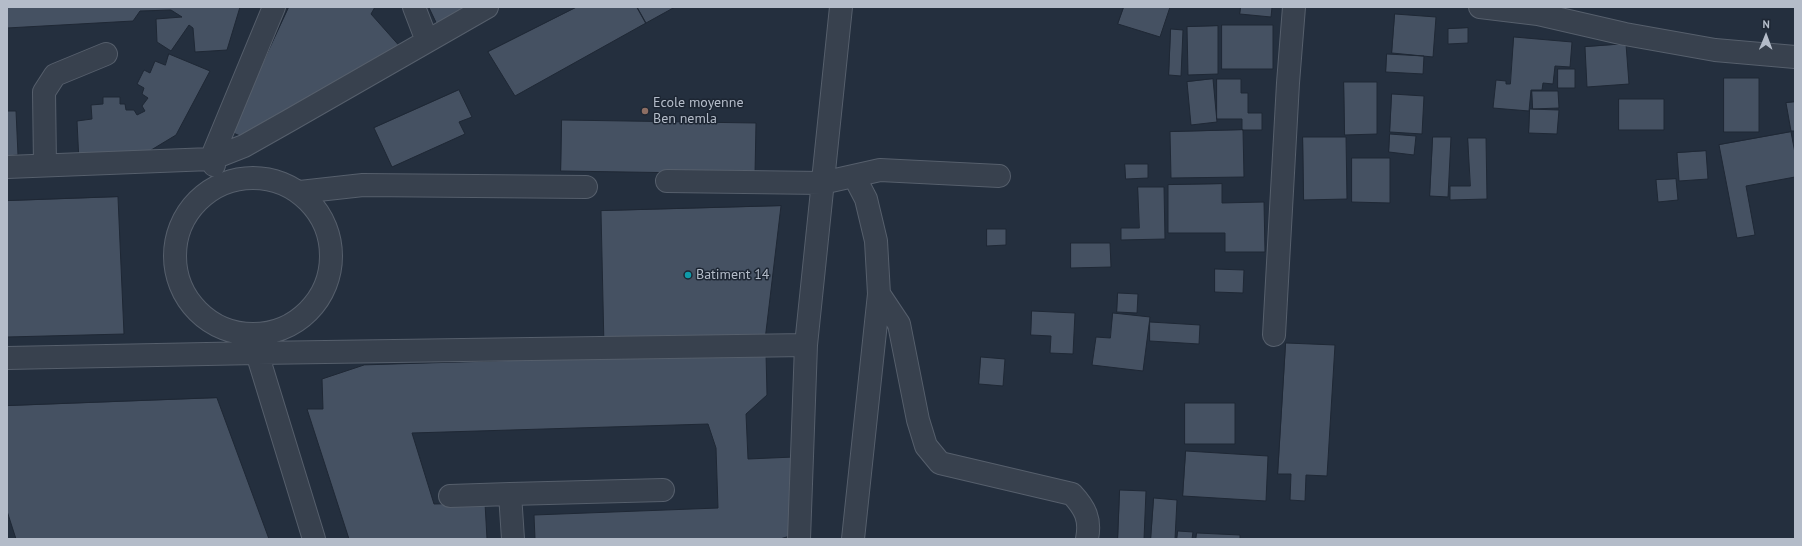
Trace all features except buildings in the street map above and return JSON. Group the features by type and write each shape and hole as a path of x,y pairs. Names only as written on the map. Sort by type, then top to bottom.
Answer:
{"street":[{"path":"211,159 274,7"},
{"path":"414,7 427,41"},
{"path":"7,167 211,159 244,146 487,7"},
{"path":"799,539 806,345 841,7"},
{"path":"1274,335 1288,83 1294,7"},
{"path":"1480,7 1538,14 1625,34 1715,50 1795,57"},
{"path":"46,165 44,92 55,75 106,54"},
{"path":"211,159 224,182"},
{"path":"667,182 822,183 880,170 999,176"},
{"path":"853,539 879,294 876,241 866,199 854,176"},
{"path":"256,343 235,332 212,323 193,307 180,286 174,262 176,237 186,214 202,195 224,182 248,177 275,180 300,192 318,211 330,236 332,263 324,290 309,312 286,327 260,334 256,343 314,539"},
{"path":"300,192 363,185 586,187"},
{"path":"879,294 899,324 918,420 926,446 940,463 1072,494 1084,507 1089,530 1087,539"},
{"path":"7,358 256,343 806,345"},
{"path":"450,496 663,490"},
{"path":"510,494 512,539"}],"place":[{"name":"Ecole moyenne Ben nemla","path":"645,111"},
{"name":"Batiment 14","path":"688,275"}]}
